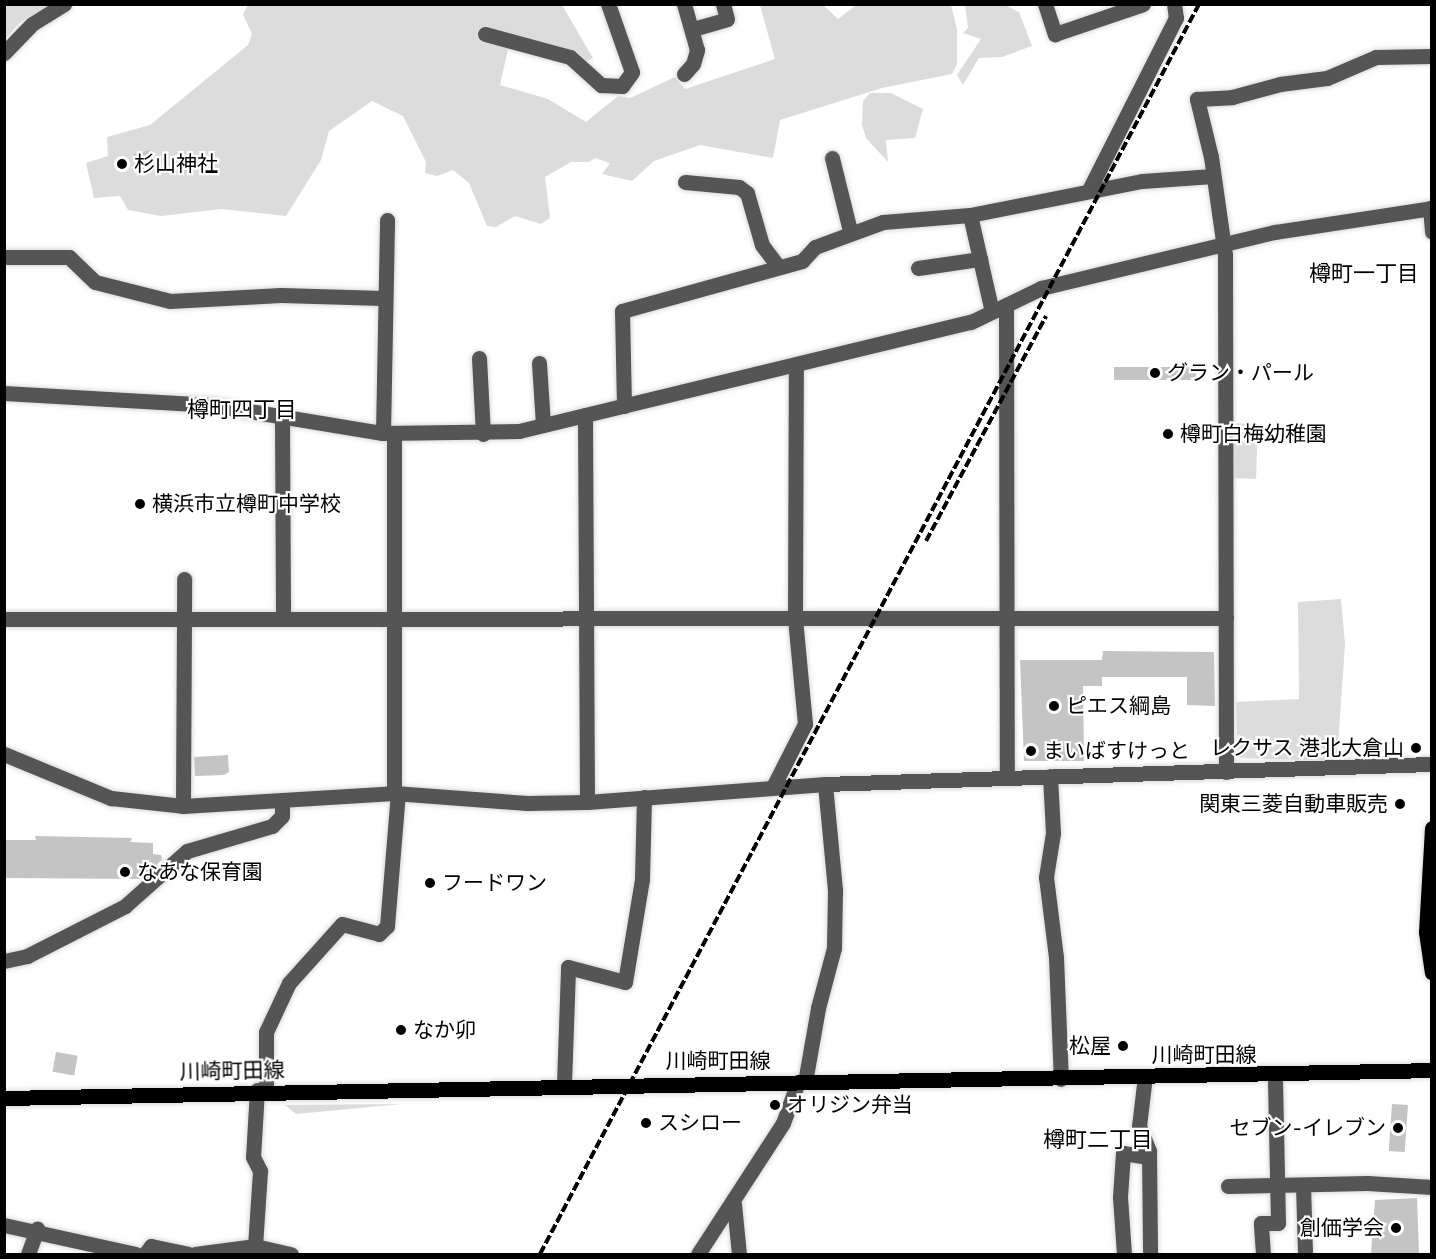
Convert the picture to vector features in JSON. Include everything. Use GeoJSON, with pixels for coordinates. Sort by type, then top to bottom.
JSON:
{"type":"FeatureCollection","features":[{"type":"Feature","properties":{"kind":"main road"},"geometry":{"type":"LineString","coordinates":[[1431,828],[1426,932],[1431,973]]}},
{"type":"Feature","properties":{"kind":"main road","name":"川崎町田線"},"geometry":{"type":"LineString","coordinates":[[4,1098],[564,1084],[1062,1079],[1145,1076],[1275,1077],[1431,1070]]}},
{"type":"Feature","properties":{"kind":"street"},"geometry":{"type":"LineString","coordinates":[[485,34],[570,57],[601,85],[622,86],[632,72],[608,4]]}},
{"type":"Feature","properties":{"kind":"street"},"geometry":{"type":"LineString","coordinates":[[684,4],[693,29],[697,50],[693,64],[684,74]]}},
{"type":"Feature","properties":{"kind":"street"},"geometry":{"type":"LineString","coordinates":[[693,29],[727,19],[723,4]]}},
{"type":"Feature","properties":{"kind":"street"},"geometry":{"type":"LineString","coordinates":[[1045,4],[1055,34],[1143,4]]}},
{"type":"Feature","properties":{"kind":"street"},"geometry":{"type":"LineString","coordinates":[[1089,190],[1176,18],[1174,4]]}},
{"type":"Feature","properties":{"kind":"street"},"geometry":{"type":"LineString","coordinates":[[4,53],[32,24],[62,5]]}},
{"type":"Feature","properties":{"kind":"street"},"geometry":{"type":"LineString","coordinates":[[1226,772],[1225,255],[1221,246],[1214,176],[1197,99],[1232,97],[1280,84],[1327,78],[1376,57],[1431,56]]}},
{"type":"Feature","properties":{"kind":"street"},"geometry":{"type":"LineString","coordinates":[[832,158],[850,231]]}},
{"type":"Feature","properties":{"kind":"street"},"geometry":{"type":"LineString","coordinates":[[624,406],[622,311],[777,265],[802,261],[815,246],[850,231],[899,219],[970,215],[1089,190],[1214,176]]}},
{"type":"Feature","properties":{"kind":"street"},"geometry":{"type":"LineString","coordinates":[[685,182],[739,187],[747,193],[762,245],[777,265]]}},
{"type":"Feature","properties":{"kind":"street"},"geometry":{"type":"LineString","coordinates":[[4,393],[213,405],[388,434],[483,434],[543,426],[971,322],[1041,288],[1275,232],[1431,208],[1431,232]]}},
{"type":"Feature","properties":{"kind":"street"},"geometry":{"type":"LineString","coordinates":[[970,215],[980,259],[999,308],[1007,617],[1006,778]]}},
{"type":"Feature","properties":{"kind":"street"},"geometry":{"type":"LineString","coordinates":[[255,1246],[260,1171],[253,1157],[262,1091],[266,1032],[289,983],[342,924],[379,934],[387,926],[396,793],[395,619],[383,298],[387,220]]}},
{"type":"Feature","properties":{"kind":"street"},"geometry":{"type":"LineString","coordinates":[[4,257],[69,257],[95,282],[170,301],[281,295],[383,298]]}},
{"type":"Feature","properties":{"kind":"street"},"geometry":{"type":"LineString","coordinates":[[918,268],[980,259]]}},
{"type":"Feature","properties":{"kind":"street"},"geometry":{"type":"LineString","coordinates":[[479,358],[483,434]]}},
{"type":"Feature","properties":{"kind":"street"},"geometry":{"type":"LineString","coordinates":[[539,363],[543,426]]}},
{"type":"Feature","properties":{"kind":"street"},"geometry":{"type":"LineString","coordinates":[[773,787],[805,724],[795,618],[796,366]]}},
{"type":"Feature","properties":{"kind":"street"},"geometry":{"type":"LineString","coordinates":[[585,415],[587,802]]}},
{"type":"Feature","properties":{"kind":"street"},"geometry":{"type":"LineString","coordinates":[[282,417],[283,619]]}},
{"type":"Feature","properties":{"kind":"street"},"geometry":{"type":"LineString","coordinates":[[183,806],[184,579]]}},
{"type":"Feature","properties":{"kind":"street"},"geometry":{"type":"LineString","coordinates":[[4,619],[1226,618]]}},
{"type":"Feature","properties":{"kind":"street"},"geometry":{"type":"LineString","coordinates":[[4,754],[111,798],[183,806],[396,793],[527,803],[587,802],[825,784],[1431,764]]}},
{"type":"Feature","properties":{"kind":"street"},"geometry":{"type":"LineString","coordinates":[[1050,776],[1053,833],[1046,877],[1056,957],[1062,1079]]}},
{"type":"Feature","properties":{"kind":"street"},"geometry":{"type":"LineString","coordinates":[[698,1254],[734,1204],[783,1123],[802,1082],[834,948],[835,890],[825,784]]}},
{"type":"Feature","properties":{"kind":"street"},"geometry":{"type":"LineString","coordinates":[[564,1084],[568,967],[625,982],[642,879],[644,797]]}},
{"type":"Feature","properties":{"kind":"street"},"geometry":{"type":"LineString","coordinates":[[4,961],[27,956],[125,906],[187,851],[272,826],[282,816],[282,800]]}},
{"type":"Feature","properties":{"kind":"street"},"geometry":{"type":"LineString","coordinates":[[1145,1076],[1139,1126],[1149,1156],[1150,1254]]}},
{"type":"Feature","properties":{"kind":"street"},"geometry":{"type":"LineString","coordinates":[[1263,1254],[1262,1223],[1278,1222],[1275,1077]]}},
{"type":"Feature","properties":{"kind":"street"},"geometry":{"type":"LineString","coordinates":[[1124,1254],[1120,1197],[1123,1153],[1149,1156]]}},
{"type":"Feature","properties":{"kind":"street"},"geometry":{"type":"LineString","coordinates":[[1228,1186],[1278,1187],[1366,1183],[1431,1187]]}},
{"type":"Feature","properties":{"kind":"street"},"geometry":{"type":"LineString","coordinates":[[1304,1185],[1305,1254]]}},
{"type":"Feature","properties":{"kind":"street"},"geometry":{"type":"LineString","coordinates":[[734,1204],[739,1254]]}},
{"type":"Feature","properties":{"kind":"street"},"geometry":{"type":"LineString","coordinates":[[4,1225],[37,1229],[136,1254]]}},
{"type":"Feature","properties":{"kind":"street"},"geometry":{"type":"LineString","coordinates":[[27,1254],[37,1229]]}},
{"type":"Feature","properties":{"kind":"street"},"geometry":{"type":"LineString","coordinates":[[145,1254],[151,1246],[188,1254]]}},
{"type":"Feature","properties":{"kind":"street"},"geometry":{"type":"LineString","coordinates":[[195,1254],[255,1246],[291,1254]]}},
{"type":"Feature","properties":{"kind":"shaded area"},"geometry":{"type":"Polygon","coordinates":[[[5,5],[50,5],[20,22],[5,39],[5,5]]]}},
{"type":"Feature","properties":{"kind":"shaded area"},"geometry":{"type":"Polygon","coordinates":[[[248,5],[562,5],[593,58],[587,62],[572,52],[511,36],[500,85],[548,99],[586,122],[618,96],[630,98],[675,77],[685,89],[775,59],[760,5],[823,5],[838,19],[856,5],[951,5],[957,29],[957,64],[952,74],[882,88],[780,120],[773,158],[700,145],[654,161],[632,181],[602,174],[610,163],[595,158],[589,162],[571,162],[545,177],[550,218],[541,224],[515,216],[496,227],[487,226],[469,183],[453,170],[437,176],[425,173],[426,162],[403,116],[372,101],[329,131],[321,160],[286,216],[221,209],[161,216],[128,210],[120,196],[94,198],[86,163],[108,156],[107,137],[150,125],[248,45],[252,34],[243,14],[248,5]]]}},
{"type":"Feature","properties":{"kind":"shaded area"},"geometry":{"type":"Polygon","coordinates":[[[965,5],[1005,5],[1019,12],[1032,46],[1002,57],[979,58],[963,85],[957,75],[981,39],[963,33],[968,28],[965,5]]]}},
{"type":"Feature","properties":{"kind":"shaded area"},"geometry":{"type":"Polygon","coordinates":[[[870,93],[891,93],[923,109],[915,138],[886,140],[888,162],[866,138],[862,125],[863,101],[870,93]]]}},
{"type":"Feature","properties":{"kind":"shaded area"},"geometry":{"type":"Polygon","coordinates":[[[1231,423],[1258,424],[1256,479],[1229,478],[1231,423]]]}},
{"type":"Feature","properties":{"kind":"shaded area"},"geometry":{"type":"Polygon","coordinates":[[[1341,599],[1345,644],[1337,761],[1238,758],[1236,702],[1299,699],[1298,602],[1341,599]]]}},
{"type":"Feature","properties":{"kind":"shaded area"},"geometry":{"type":"Polygon","coordinates":[[[402,1104],[296,1114],[285,1105],[402,1104]]]}},
{"type":"Feature","properties":{"kind":"building"},"geometry":{"type":"Polygon","coordinates":[[[151,150],[155,167],[137,171],[133,154],[151,150]]]}},
{"type":"Feature","properties":{"kind":"building","name":"グラン・パール"},"geometry":{"type":"Polygon","coordinates":[[[1114,367],[1196,367],[1196,380],[1114,380],[1114,367]]]}},
{"type":"Feature","properties":{"kind":"building","name":"ピエス綱島"},"geometry":{"type":"Polygon","coordinates":[[[1103,651],[1214,652],[1215,706],[1187,705],[1187,677],[1102,677],[1102,686],[1083,686],[1084,761],[1024,761],[1020,660],[1102,660],[1103,651]]]}},
{"type":"Feature","properties":{"kind":"building"},"geometry":{"type":"Polygon","coordinates":[[[228,755],[229,772],[224,775],[195,776],[194,757],[228,755]]]}},
{"type":"Feature","properties":{"kind":"building"},"geometry":{"type":"Polygon","coordinates":[[[35,836],[132,838],[130,842],[153,843],[153,854],[161,855],[162,860],[141,879],[4,878],[4,840],[36,840],[35,836]]]}},
{"type":"Feature","properties":{"kind":"building"},"geometry":{"type":"Polygon","coordinates":[[[56,1052],[78,1056],[74,1076],[53,1072],[56,1052]]]}},
{"type":"Feature","properties":{"kind":"building","name":"セブン-イレブン"},"geometry":{"type":"Polygon","coordinates":[[[1392,1104],[1408,1105],[1405,1152],[1389,1151],[1392,1104]]]}},
{"type":"Feature","properties":{"kind":"building","name":"創価学会"},"geometry":{"type":"Polygon","coordinates":[[[1417,1198],[1419,1254],[1371,1253],[1375,1200],[1417,1198]]]}},
{"type":"Feature","properties":{"kind":"railway"},"geometry":{"type":"LineString","coordinates":[[540,1254],[1199,4]]}},
{"type":"Feature","properties":{"kind":"railway"},"geometry":{"type":"LineString","coordinates":[[926,541],[1046,316]]}},
{"type":"Feature","properties":{"kind":"place","name":"杉山神社"},"geometry":{"type":"Point","coordinates":[122,164]}},
{"type":"Feature","properties":{"kind":"place","name":"グラン・パール"},"geometry":{"type":"Point","coordinates":[1155,373]}},
{"type":"Feature","properties":{"kind":"place","name":"樽町白梅幼稚園"},"geometry":{"type":"Point","coordinates":[1168,434]}},
{"type":"Feature","properties":{"kind":"place","name":"横浜市立樽町中学校"},"geometry":{"type":"Point","coordinates":[140,504]}},
{"type":"Feature","properties":{"kind":"place","name":"ピエス綱島"},"geometry":{"type":"Point","coordinates":[1054,706]}},
{"type":"Feature","properties":{"kind":"place","name":"レクサス 港北大倉山"},"geometry":{"type":"Point","coordinates":[1416,748]}},
{"type":"Feature","properties":{"kind":"place","name":"まいばすけっと"},"geometry":{"type":"Point","coordinates":[1031,751]}},
{"type":"Feature","properties":{"kind":"place","name":"関東三菱自動車販売"},"geometry":{"type":"Point","coordinates":[1400,804]}},
{"type":"Feature","properties":{"kind":"place","name":"なあな保育園"},"geometry":{"type":"Point","coordinates":[125,872]}},
{"type":"Feature","properties":{"kind":"place","name":"フードワン"},"geometry":{"type":"Point","coordinates":[430,883]}},
{"type":"Feature","properties":{"kind":"place","name":"なか卯"},"geometry":{"type":"Point","coordinates":[401,1030]}},
{"type":"Feature","properties":{"kind":"place","name":"松屋"},"geometry":{"type":"Point","coordinates":[1123,1046]}},
{"type":"Feature","properties":{"kind":"place","name":"オリジン弁当"},"geometry":{"type":"Point","coordinates":[775,1105]}},
{"type":"Feature","properties":{"kind":"place","name":"スシロー"},"geometry":{"type":"Point","coordinates":[646,1123]}},
{"type":"Feature","properties":{"kind":"place","name":"セブン-イレブン"},"geometry":{"type":"Point","coordinates":[1398,1128]}},
{"type":"Feature","properties":{"kind":"place","name":"創価学会"},"geometry":{"type":"Point","coordinates":[1396,1228]}},
{"type":"Feature","properties":{"kind":"district","name":"樽町一丁目"},"geometry":{"type":"Point","coordinates":[1364,274]}},
{"type":"Feature","properties":{"kind":"district","name":"樽町四丁目"},"geometry":{"type":"Point","coordinates":[242,410]}},
{"type":"Feature","properties":{"kind":"district","name":"樽町二丁目"},"geometry":{"type":"Point","coordinates":[1098,1140]}}]}
